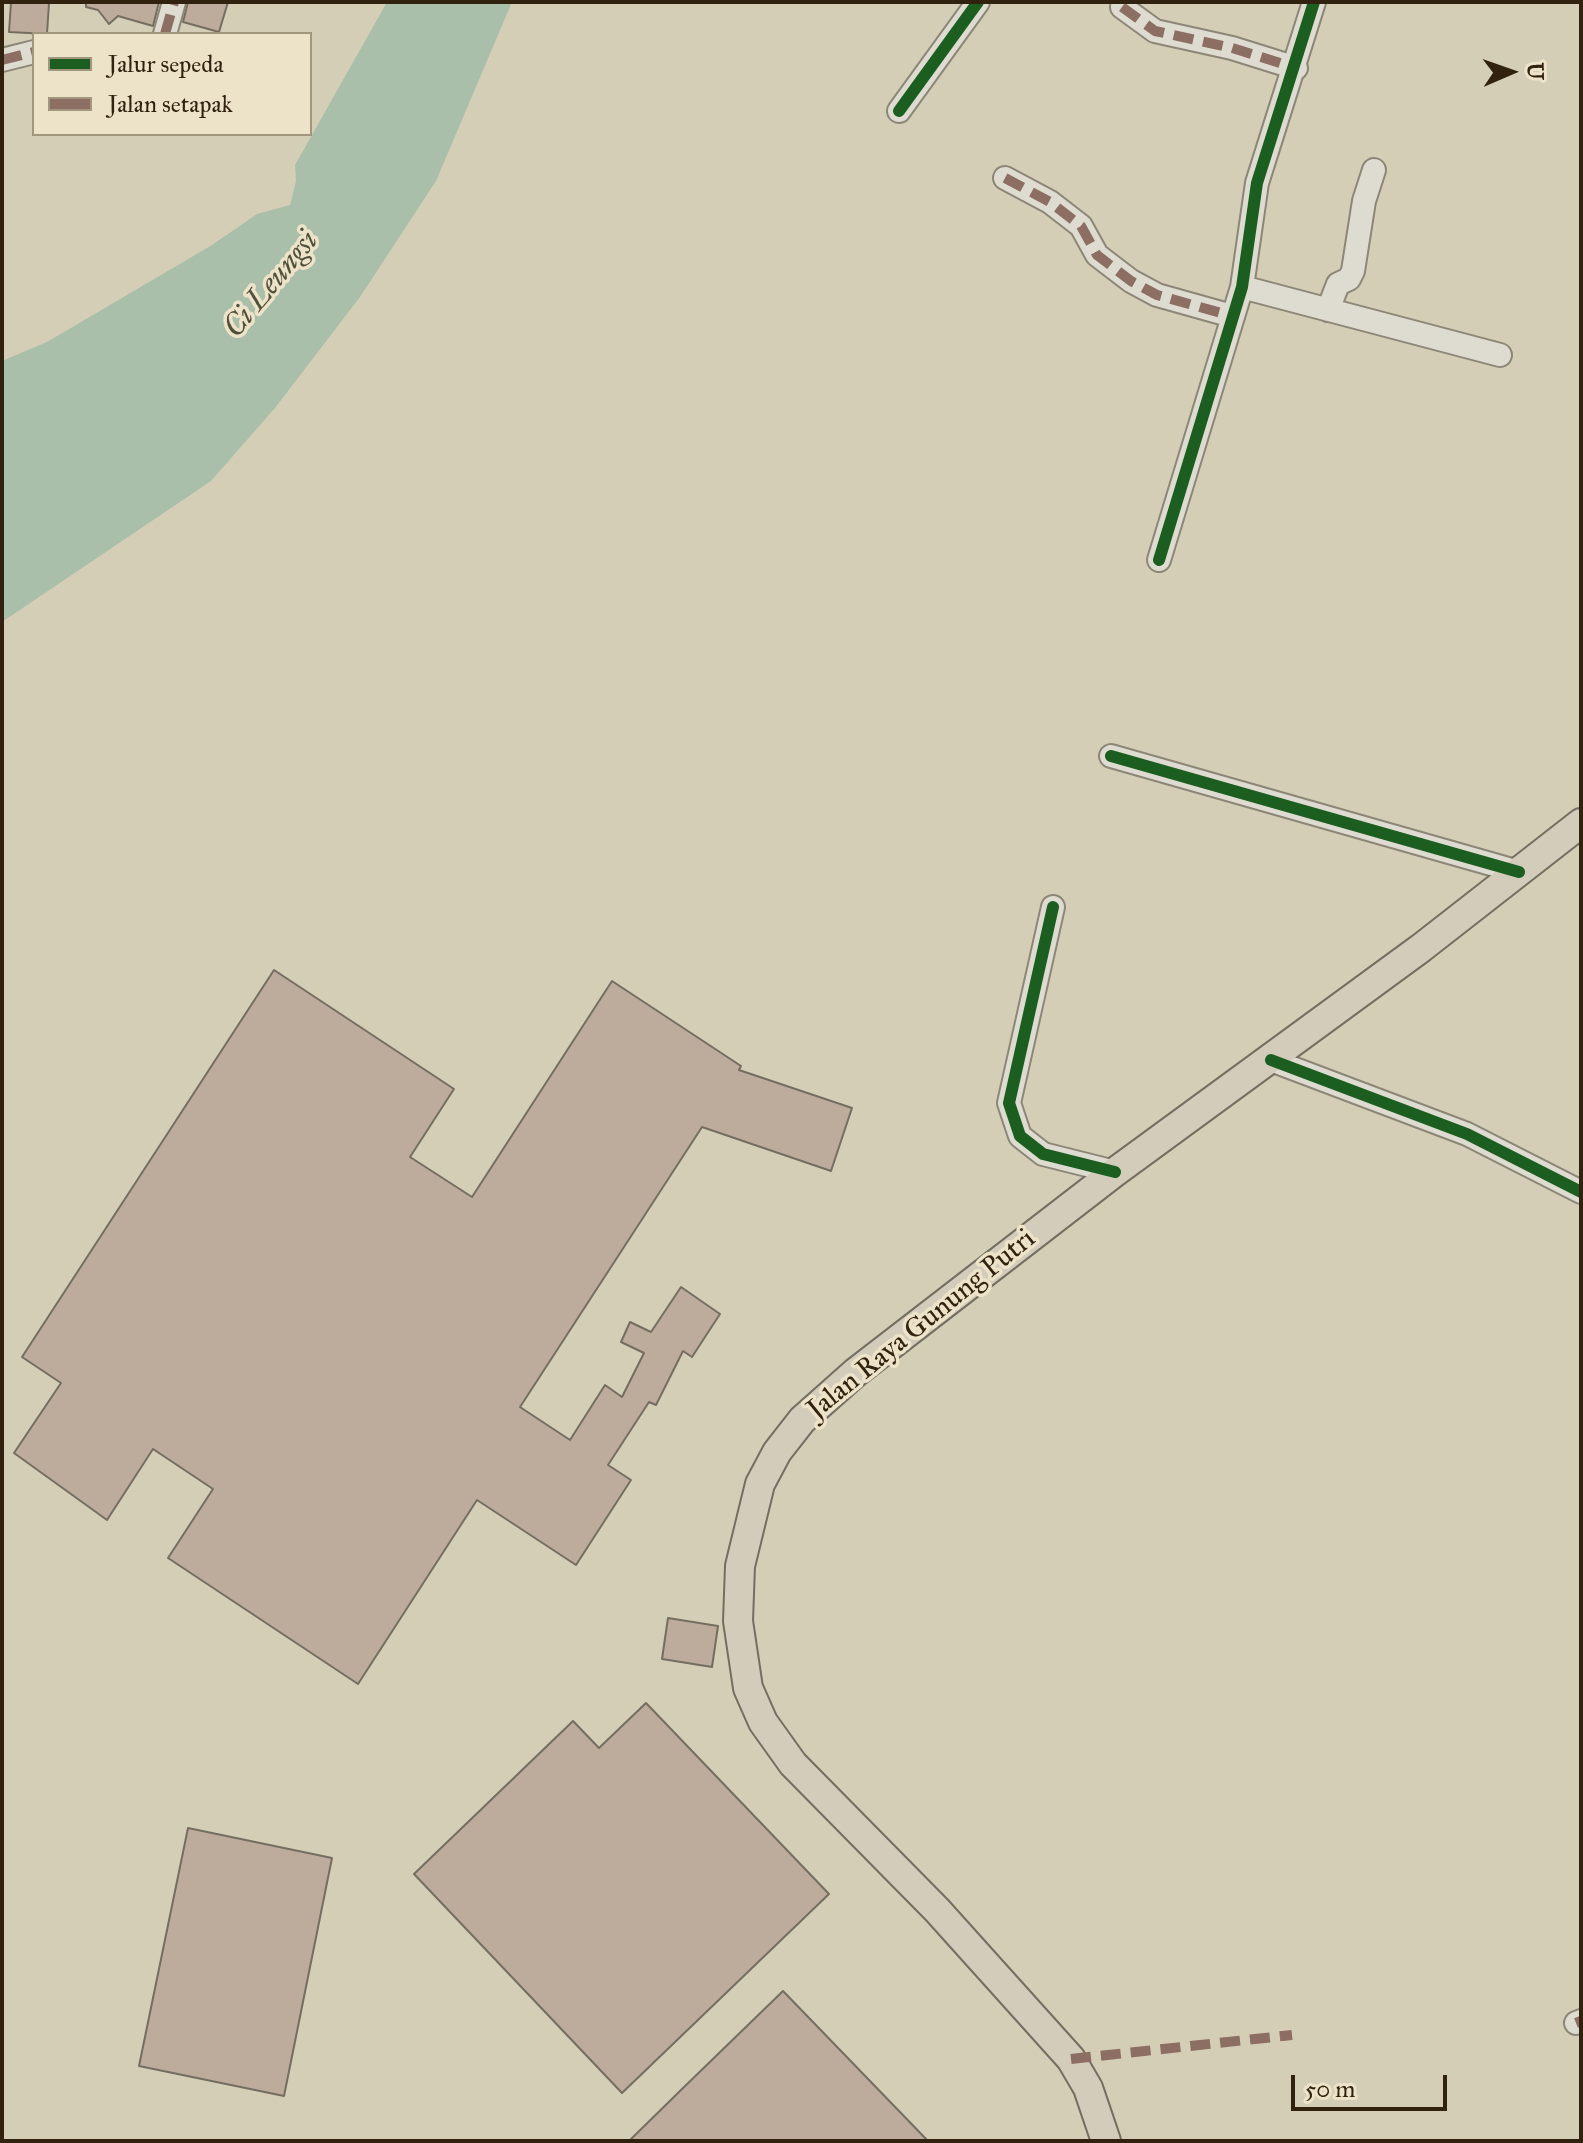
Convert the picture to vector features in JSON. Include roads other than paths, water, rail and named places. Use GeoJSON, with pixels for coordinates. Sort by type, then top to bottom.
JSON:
{"type":"FeatureCollection","features":[{"type":"Feature","properties":{"kind":"main road","name":"Jalan Raya Gunung Putri"},"geometry":{"type":"LineString","coordinates":[[1106,2141],[1088,2088],[1071,2059],[937,1910],[785,1754],[763,1722],[748,1688],[738,1621],[740,1566],[760,1484],[777,1452],[802,1420],[856,1372],[1115,1172],[1271,1060],[1581,823]]}},
{"type":"Feature","properties":{"kind":"street"},"geometry":{"type":"LineString","coordinates":[[166,32],[174,2]]}},
{"type":"Feature","properties":{"kind":"street"},"geometry":{"type":"LineString","coordinates":[[899,111],[978,2]]}},
{"type":"Feature","properties":{"kind":"street"},"geometry":{"type":"LineString","coordinates":[[1159,560],[1242,287],[1257,183],[1296,68],[1302,34],[1314,2]]}},
{"type":"Feature","properties":{"kind":"street"},"geometry":{"type":"LineString","coordinates":[[1122,7],[1155,31],[1232,48],[1296,68]]}},
{"type":"Feature","properties":{"kind":"street"},"geometry":{"type":"LineString","coordinates":[[2,60],[32,52]]}},
{"type":"Feature","properties":{"kind":"street"},"geometry":{"type":"LineString","coordinates":[[1328,310],[1338,284],[1349,279],[1353,271],[1364,201],[1374,170]]}},
{"type":"Feature","properties":{"kind":"street"},"geometry":{"type":"LineString","coordinates":[[1005,178],[1050,202],[1081,226],[1097,255],[1131,281],[1157,295],[1232,316]]}},
{"type":"Feature","properties":{"kind":"street"},"geometry":{"type":"LineString","coordinates":[[1242,287],[1500,355]]}},
{"type":"Feature","properties":{"kind":"street"},"geometry":{"type":"LineString","coordinates":[[1111,756],[1519,872]]}},
{"type":"Feature","properties":{"kind":"street"},"geometry":{"type":"LineString","coordinates":[[1053,907],[1009,1103],[1020,1136],[1043,1154],[1115,1172]]}},
{"type":"Feature","properties":{"kind":"street"},"geometry":{"type":"LineString","coordinates":[[1271,1060],[1467,1134],[1581,1192]]}},
{"type":"Feature","properties":{"kind":"water","name":"Ci Leungsi"},"geometry":{"type":"Polygon","coordinates":[[[387,2],[512,2],[436,181],[360,297],[275,408],[211,481],[2,622],[2,361],[47,342],[212,245],[257,214],[290,205],[296,181],[295,165],[387,2]]]}}]}
